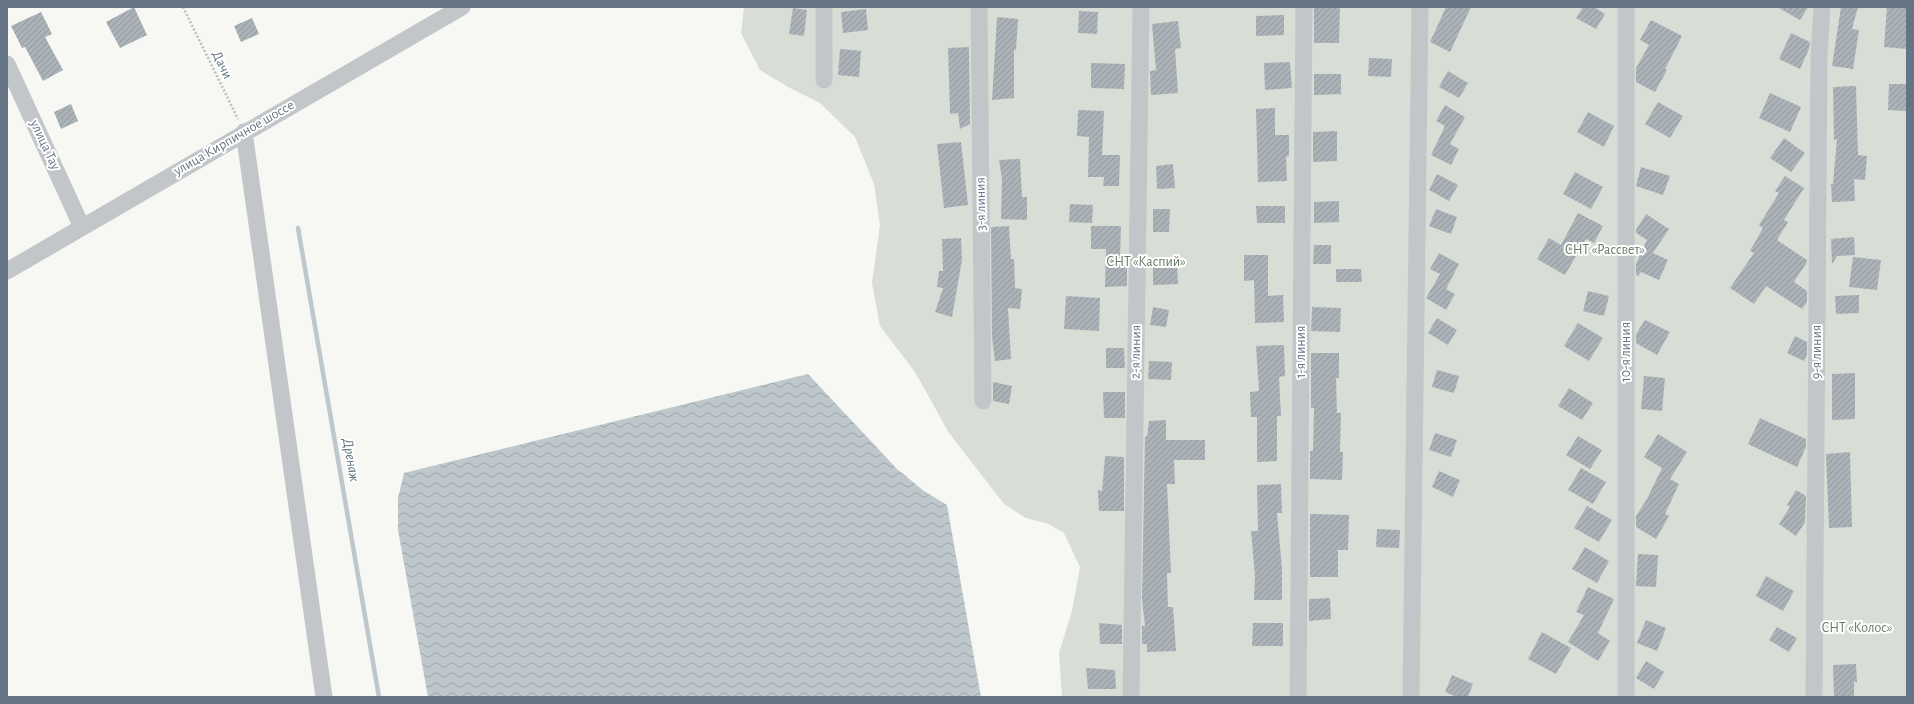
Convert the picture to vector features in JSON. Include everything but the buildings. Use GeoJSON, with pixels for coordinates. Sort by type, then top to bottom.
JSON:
{"type":"FeatureCollection","features":[{"type":"Feature","properties":{"kind":"street","name":"улица Кирпичное шоссе"},"geometry":{"type":"LineString","coordinates":[[7,271],[244,132],[462,7]]}},
{"type":"Feature","properties":{"kind":"street"},"geometry":{"type":"LineString","coordinates":[[824,7],[824,80]]}},
{"type":"Feature","properties":{"kind":"street","name":"3-я линия"},"geometry":{"type":"LineString","coordinates":[[979,7],[983,401]]}},
{"type":"Feature","properties":{"kind":"street","name":"2-я линия"},"geometry":{"type":"LineString","coordinates":[[1131,697],[1141,7]]}},
{"type":"Feature","properties":{"kind":"street","name":"1-я линия"},"geometry":{"type":"LineString","coordinates":[[1298,697],[1304,7]]}},
{"type":"Feature","properties":{"kind":"street"},"geometry":{"type":"LineString","coordinates":[[1411,697],[1420,7]]}},
{"type":"Feature","properties":{"kind":"street","name":"10-я линия"},"geometry":{"type":"LineString","coordinates":[[1626,7],[1626,697]]}},
{"type":"Feature","properties":{"kind":"street","name":"9-я линия"},"geometry":{"type":"LineString","coordinates":[[1814,697],[1819,79],[1822,7]]}},
{"type":"Feature","properties":{"kind":"street","name":"улица Тау"},"geometry":{"type":"LineString","coordinates":[[7,64],[82,227]]}},
{"type":"Feature","properties":{"kind":"street"},"geometry":{"type":"LineString","coordinates":[[244,132],[324,697]]}},
{"type":"Feature","properties":{"kind":"path","name":"Дачи"},"geometry":{"type":"LineString","coordinates":[[183,7],[244,132]]}},
{"type":"Feature","properties":{"kind":"green space"},"geometry":{"type":"Polygon","coordinates":[[[744,7],[1907,7],[1907,697],[1062,697],[1059,653],[1072,611],[1080,567],[1064,533],[1049,524],[1026,518],[1004,504],[949,433],[915,372],[880,326],[872,283],[880,225],[874,184],[855,137],[820,103],[788,87],[760,70],[741,33],[744,7]]]}},
{"type":"Feature","properties":{"kind":"water"},"geometry":{"type":"Polygon","coordinates":[[[808,374],[897,469],[924,491],[947,505],[981,697],[428,697],[398,530],[398,498],[404,473],[808,374]]]}},
{"type":"Feature","properties":{"kind":"waterway","name":"Дренаж"},"geometry":{"type":"LineString","coordinates":[[298,228],[379,697]]}},
{"type":"Feature","properties":{"kind":"park label","name":"СНТ «Рассвет»"},"geometry":{"type":"Point","coordinates":[1605,250]}},
{"type":"Feature","properties":{"kind":"park label","name":"СНТ «Каспий»"},"geometry":{"type":"Point","coordinates":[1146,262]}},
{"type":"Feature","properties":{"kind":"park label","name":"СНТ «Колос»"},"geometry":{"type":"Point","coordinates":[1857,628]}}]}
